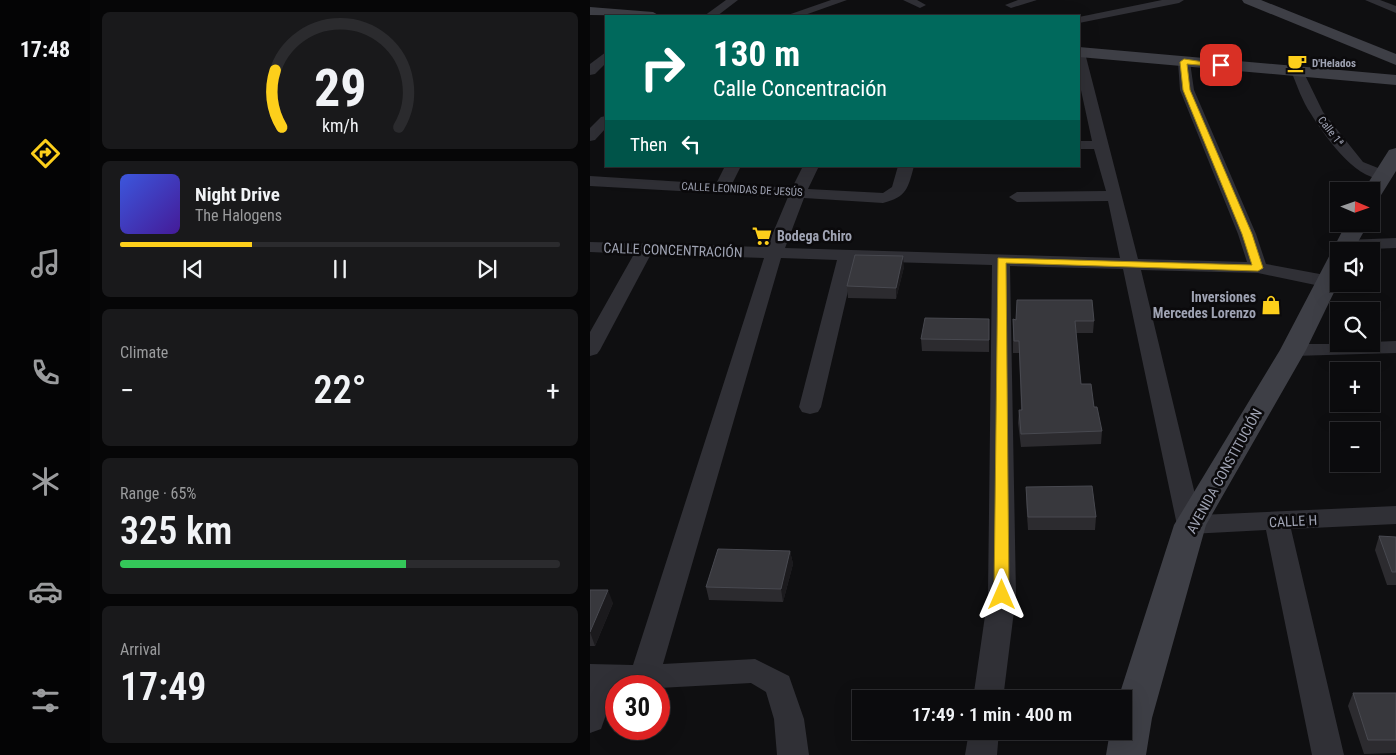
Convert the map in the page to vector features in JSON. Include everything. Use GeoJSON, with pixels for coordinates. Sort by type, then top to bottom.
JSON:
{"type":"FeatureCollection","features":[{"type":"Feature","properties":{"kind":"street"},"geometry":{"type":"LineString","coordinates":[[711,15],[733,0]]}},
{"type":"Feature","properties":{"kind":"street"},"geometry":{"type":"LineString","coordinates":[[794,15],[842,0]]}},
{"type":"Feature","properties":{"kind":"street"},"geometry":{"type":"LineString","coordinates":[[908,0],[920,5]]}},
{"type":"Feature","properties":{"kind":"street"},"geometry":{"type":"LineString","coordinates":[[1006,15],[1010,2],[1032,0]]}},
{"type":"Feature","properties":{"kind":"street"},"geometry":{"type":"LineString","coordinates":[[1080,20],[1180,0]]}},
{"type":"Feature","properties":{"kind":"street"},"geometry":{"type":"LineString","coordinates":[[1249,0],[1396,60]]}},
{"type":"Feature","properties":{"kind":"street"},"geometry":{"type":"LineString","coordinates":[[1370,0],[1396,10]]}},
{"type":"Feature","properties":{"kind":"street"},"geometry":{"type":"LineString","coordinates":[[592,13],[632,15]]}},
{"type":"Feature","properties":{"kind":"street"},"geometry":{"type":"LineString","coordinates":[[1080,53],[1396,80]]}},
{"type":"Feature","properties":{"kind":"street"},"geometry":{"type":"LineString","coordinates":[[590,70],[605,57]]}},
{"type":"Feature","properties":{"kind":"street"},"geometry":{"type":"LineString","coordinates":[[1080,57],[1100,144],[1115,196],[1128,264],[1190,525]]}},
{"type":"Feature","properties":{"kind":"street"},"geometry":{"type":"LineString","coordinates":[[1184,62],[1187,90],[1247,234],[1258,268]]}},
{"type":"Feature","properties":{"kind":"street","name":"Calle 1ª"},"geometry":{"type":"LineString","coordinates":[[1297,71],[1317,113],[1358,165],[1391,163]]}},
{"type":"Feature","properties":{"kind":"street"},"geometry":{"type":"LineString","coordinates":[[590,137],[605,121]]}},
{"type":"Feature","properties":{"kind":"street"},"geometry":{"type":"LineString","coordinates":[[1080,145],[1100,144]]}},
{"type":"Feature","properties":{"kind":"street"},"geometry":{"type":"LineString","coordinates":[[1379,182],[1391,163]]}},
{"type":"Feature","properties":{"kind":"street"},"geometry":{"type":"LineString","coordinates":[[631,183],[644,167]]}},
{"type":"Feature","properties":{"kind":"street"},"geometry":{"type":"LineString","coordinates":[[722,188],[732,167]]}},
{"type":"Feature","properties":{"kind":"street"},"geometry":{"type":"LineString","coordinates":[[645,675],[774,253],[798,192],[810,167]]}},
{"type":"Feature","properties":{"kind":"street","name":"CALLE LEONIDAS DE JESÚS"},"geometry":{"type":"LineString","coordinates":[[590,181],[883,198],[894,196],[899,191],[906,167]]}},
{"type":"Feature","properties":{"kind":"street"},"geometry":{"type":"LineString","coordinates":[[1017,197],[1115,196]]}},
{"type":"Feature","properties":{"kind":"street","name":"CALLE CONCENTRACIÓN"},"geometry":{"type":"LineString","coordinates":[[1380,247],[1396,243]]}},
{"type":"Feature","properties":{"kind":"street","name":"CALLE CONCENTRACIÓN"},"geometry":{"type":"LineString","coordinates":[[590,248],[1258,268],[1330,260]]}},
{"type":"Feature","properties":{"kind":"street"},"geometry":{"type":"LineString","coordinates":[[590,350],[645,249]]}},
{"type":"Feature","properties":{"kind":"street"},"geometry":{"type":"LineString","coordinates":[[810,407],[847,255]]}},
{"type":"Feature","properties":{"kind":"street"},"geometry":{"type":"LineString","coordinates":[[989,690],[1002,595],[1001,260]]}},
{"type":"Feature","properties":{"kind":"street","name":"AVENIDA CONSTITUCIÓN"},"geometry":{"type":"LineString","coordinates":[[1126,755],[1132,718],[1190,525],[1293,350],[1330,275]]}},
{"type":"Feature","properties":{"kind":"street"},"geometry":{"type":"LineString","coordinates":[[1293,350],[1396,347]]}},
{"type":"Feature","properties":{"kind":"street","name":"CALLE H"},"geometry":{"type":"LineString","coordinates":[[1190,525],[1396,515]]}},
{"type":"Feature","properties":{"kind":"street"},"geometry":{"type":"LineString","coordinates":[[1277,522],[1328,755]]}},
{"type":"Feature","properties":{"kind":"street"},"geometry":{"type":"LineString","coordinates":[[670,676],[755,671],[779,685],[789,719],[793,755]]}},
{"type":"Feature","properties":{"kind":"street"},"geometry":{"type":"LineString","coordinates":[[590,720],[598,676]]}},
{"type":"Feature","properties":{"kind":"street"},"geometry":{"type":"LineString","coordinates":[[980,755],[982,740]]}},
{"type":"Feature","properties":{"kind":"building"},"geometry":{"type":"Polygon","coordinates":[[[855,255],[903,256],[896,288],[847,286],[855,255]]]}},
{"type":"Feature","properties":{"kind":"building"},"geometry":{"type":"Polygon","coordinates":[[[1017,300],[1092,300],[1094,321],[1075,321],[1081,384],[1091,384],[1094,407],[1097,407],[1102,431],[1021,434],[1019,410],[1022,410],[1019,341],[1014,341],[1013,319],[1016,320],[1017,300]]]}},
{"type":"Feature","properties":{"kind":"building"},"geometry":{"type":"Polygon","coordinates":[[[925,318],[989,319],[989,340],[921,339],[925,318]]]}},
{"type":"Feature","properties":{"kind":"building"},"geometry":{"type":"Polygon","coordinates":[[[1092,486],[1096,517],[1028,517],[1026,487],[1092,486]]]}},
{"type":"Feature","properties":{"kind":"building"},"geometry":{"type":"Polygon","coordinates":[[[1379,536],[1396,537],[1396,572],[1392,572],[1379,536]]]}},
{"type":"Feature","properties":{"kind":"building"},"geometry":{"type":"Polygon","coordinates":[[[718,549],[790,551],[781,589],[706,587],[718,549]]]}},
{"type":"Feature","properties":{"kind":"building"},"geometry":{"type":"Polygon","coordinates":[[[590,590],[608,590],[590,632],[590,590]]]}},
{"type":"Feature","properties":{"kind":"building"},"geometry":{"type":"Polygon","coordinates":[[[1353,693],[1396,693],[1396,740],[1368,740],[1353,693]]]}},
{"type":"Feature","properties":{"kind":"place","name":"D'Helados"},"geometry":{"type":"Point","coordinates":[1297,63]}},
{"type":"Feature","properties":{"kind":"place","name":"Bodega Chiro"},"geometry":{"type":"Point","coordinates":[762,236]}},
{"type":"Feature","properties":{"kind":"place","name":"Inversiones Mercedes Lorenzo"},"geometry":{"type":"Point","coordinates":[1271,305]}},
{"type":"Feature","properties":{"kind":"route"},"geometry":{"type":"LineString","coordinates":[[1002,595],[1001,260],[1258,268],[1247,234],[1187,90],[1184,62],[1221,65]]}}]}
